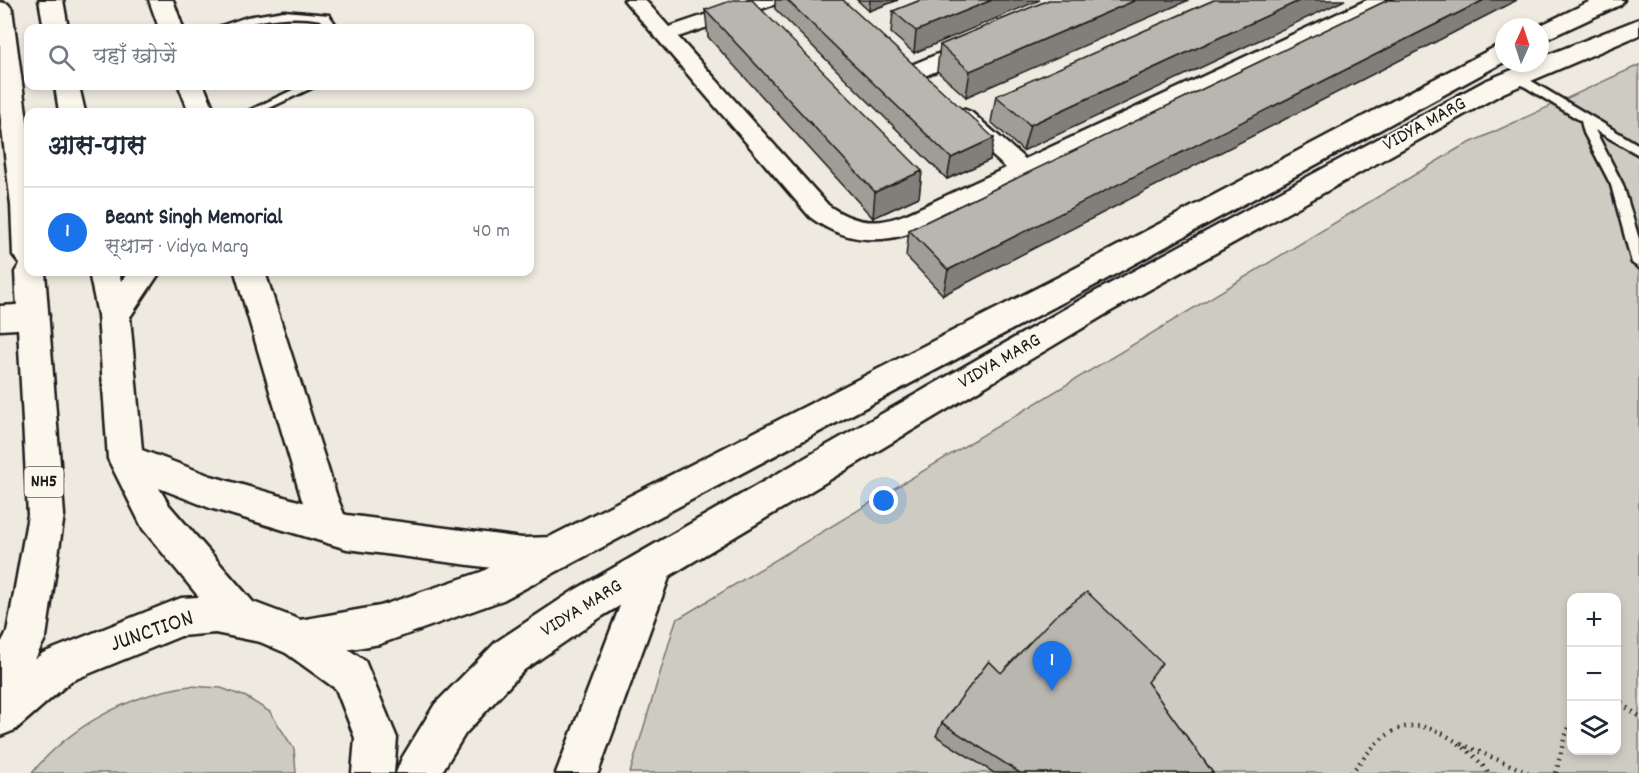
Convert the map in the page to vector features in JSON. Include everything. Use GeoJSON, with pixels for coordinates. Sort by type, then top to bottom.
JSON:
{"type":"FeatureCollection","features":[{"type":"Feature","properties":{"kind":"main road"},"geometry":{"type":"LineString","coordinates":[[51,0],[55,24]]}},
{"type":"Feature","properties":{"kind":"main road"},"geometry":{"type":"LineString","coordinates":[[161,0],[170,24]]}},
{"type":"Feature","properties":{"kind":"main road"},"geometry":{"type":"LineString","coordinates":[[1549,31],[1612,0]]}},
{"type":"Feature","properties":{"kind":"main road"},"geometry":{"type":"LineString","coordinates":[[0,9],[24,197]]}},
{"type":"Feature","properties":{"kind":"main road","name":"VIDYA MARG"},"geometry":{"type":"LineString","coordinates":[[1549,54],[1639,27]]}},
{"type":"Feature","properties":{"kind":"main road","name":"VIDYA MARG"},"geometry":{"type":"LineString","coordinates":[[300,639],[380,625],[490,587],[1058,291],[1497,72]]}},
{"type":"Feature","properties":{"kind":"main road","name":"VIDYA MARG"},"geometry":{"type":"LineString","coordinates":[[417,773],[450,719],[510,656],[587,604],[1100,303],[1494,87],[1506,72]]}},
{"type":"Feature","properties":{"kind":"main road"},"geometry":{"type":"LineString","coordinates":[[68,90],[71,108]]}},
{"type":"Feature","properties":{"kind":"main road"},"geometry":{"type":"LineString","coordinates":[[194,90],[200,108]]}},
{"type":"Feature","properties":{"kind":"main road","name":"NH5"},"geometry":{"type":"LineString","coordinates":[[0,684],[26,637],[46,515],[16,317],[29,276]]}},
{"type":"Feature","properties":{"kind":"main road"},"geometry":{"type":"LineString","coordinates":[[105,276],[114,315],[125,459],[156,517],[242,619]]}},
{"type":"Feature","properties":{"kind":"main road"},"geometry":{"type":"LineString","coordinates":[[114,315],[142,276]]}},
{"type":"Feature","properties":{"kind":"main road"},"geometry":{"type":"LineString","coordinates":[[251,276],[315,486],[331,527]]}},
{"type":"Feature","properties":{"kind":"main road"},"geometry":{"type":"LineString","coordinates":[[125,459],[210,492],[347,532],[522,555],[555,554]]}},
{"type":"Feature","properties":{"kind":"main road"},"geometry":{"type":"LineString","coordinates":[[577,773],[655,564]]}},
{"type":"Feature","properties":{"kind":"main road","name":"JUNCTION"},"geometry":{"type":"LineString","coordinates":[[0,715],[57,667],[181,617],[215,614],[261,623],[300,639],[351,675],[376,738],[373,773]]}},
{"type":"Feature","properties":{"kind":"street"},"geometry":{"type":"LineString","coordinates":[[634,0],[819,211],[843,227],[871,232],[902,227],[1383,0]]}},
{"type":"Feature","properties":{"kind":"street"},"geometry":{"type":"LineString","coordinates":[[665,35],[769,0]]}},
{"type":"Feature","properties":{"kind":"street"},"geometry":{"type":"LineString","coordinates":[[912,73],[987,41]]}},
{"type":"Feature","properties":{"kind":"street"},"geometry":{"type":"LineString","coordinates":[[896,57],[930,88]]}},
{"type":"Feature","properties":{"kind":"street"},"geometry":{"type":"LineString","coordinates":[[947,103],[1023,170]]}},
{"type":"Feature","properties":{"kind":"lane"},"geometry":{"type":"LineString","coordinates":[[237,24],[284,13],[303,13],[326,17],[330,24]]}},
{"type":"Feature","properties":{"kind":"lane"},"geometry":{"type":"LineString","coordinates":[[1521,72],[1587,119],[1639,151]]}},
{"type":"Feature","properties":{"kind":"lane"},"geometry":{"type":"LineString","coordinates":[[261,108],[301,90]]}},
{"type":"Feature","properties":{"kind":"lane"},"geometry":{"type":"LineString","coordinates":[[1587,119],[1590,133],[1617,185],[1639,263]]}},
{"type":"Feature","properties":{"kind":"path"},"geometry":{"type":"LineString","coordinates":[[1618,701],[1639,716]]}},
{"type":"Feature","properties":{"kind":"path"},"geometry":{"type":"LineString","coordinates":[[1351,773],[1366,755],[1401,727],[1414,726],[1433,730],[1529,773]]}},
{"type":"Feature","properties":{"kind":"path"},"geometry":{"type":"LineString","coordinates":[[1557,773],[1567,732]]}},
{"type":"Feature","properties":{"kind":"path"},"geometry":{"type":"LineString","coordinates":[[1455,741],[1489,773]]}},
{"type":"Feature","properties":{"kind":"shaded area"},"geometry":{"type":"Polygon","coordinates":[[[1639,65],[1639,773],[630,773],[676,620],[1459,148],[1639,65]]]}},
{"type":"Feature","properties":{"kind":"shaded area"},"geometry":{"type":"Polygon","coordinates":[[[190,686],[221,688],[246,697],[270,712],[294,749],[296,773],[32,773],[64,741],[103,715],[145,696],[190,686]]]}},
{"type":"Feature","properties":{"kind":"building"},"geometry":{"type":"Polygon","coordinates":[[[733,0],[752,0],[922,171],[875,192],[705,10],[733,0]]]}},
{"type":"Feature","properties":{"kind":"building"},"geometry":{"type":"Polygon","coordinates":[[[787,0],[843,0],[994,138],[951,158],[787,0]]]}},
{"type":"Feature","properties":{"kind":"building"},"geometry":{"type":"Polygon","coordinates":[[[921,0],[992,0],[916,31],[893,11],[921,0]]]}},
{"type":"Feature","properties":{"kind":"building"},"geometry":{"type":"Polygon","coordinates":[[[1049,0],[1136,0],[970,71],[940,45],[1049,0]]]}},
{"type":"Feature","properties":{"kind":"building"},"geometry":{"type":"Polygon","coordinates":[[[1214,0],[1301,0],[1030,125],[996,96],[1214,0]]]}},
{"type":"Feature","properties":{"kind":"building"},"geometry":{"type":"Polygon","coordinates":[[[1388,0],[1484,0],[948,270],[909,230],[1388,0]]]}},
{"type":"Feature","properties":{"kind":"building"},"geometry":{"type":"Polygon","coordinates":[[[1087,592],[1162,663],[1147,682],[1213,773],[1020,773],[942,723],[989,661],[1001,673],[1054,617],[1087,592]]]}},
{"type":"Feature","properties":{"kind":"place","name":"Beant Singh Memorial"},"geometry":{"type":"Point","coordinates":[1052,691]}}]}
